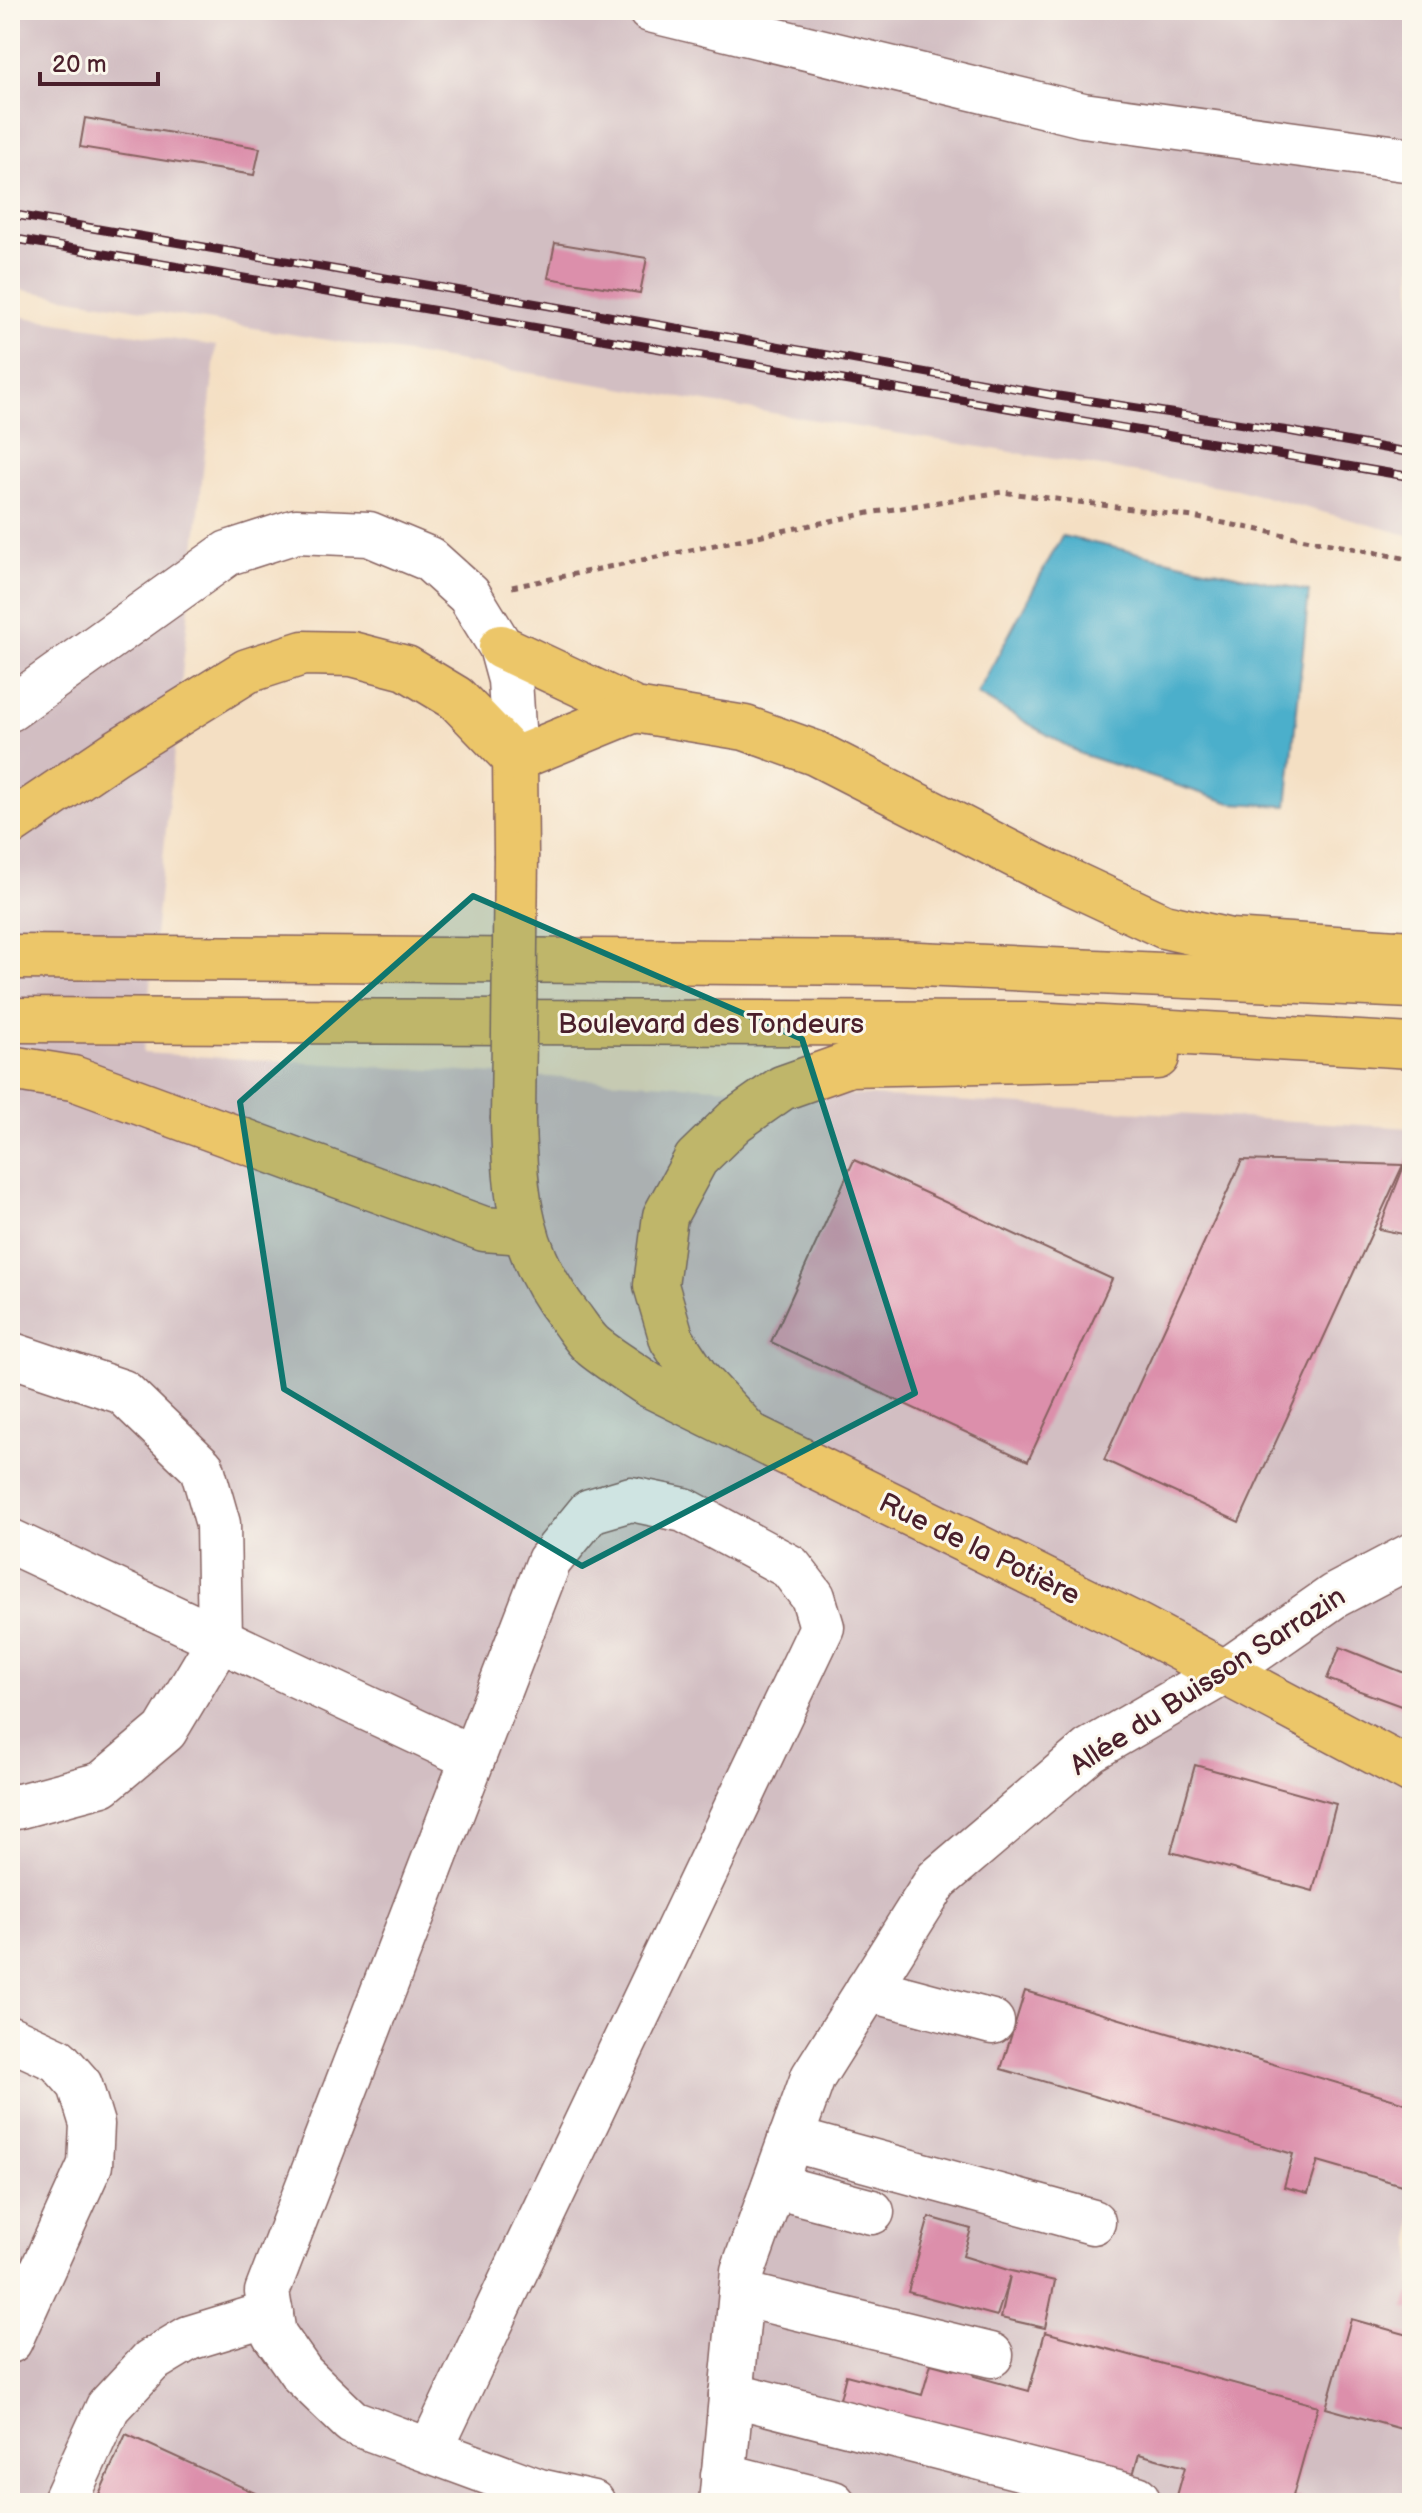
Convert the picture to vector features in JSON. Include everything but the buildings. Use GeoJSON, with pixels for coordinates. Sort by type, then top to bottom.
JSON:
{"type":"FeatureCollection","features":[{"type":"Feature","properties":{"kind":"main road"},"geometry":{"type":"LineString","coordinates":[[501,647],[635,710],[745,728],[815,753],[1029,862],[1164,926],[1230,941],[1412,953]]}},
{"type":"Feature","properties":{"kind":"main road"},"geometry":{"type":"LineString","coordinates":[[10,824],[115,753],[247,671],[303,653],[352,654],[406,668],[456,698],[515,759],[635,710]]}},
{"type":"Feature","properties":{"kind":"main road","name":"Rue de la Potière"},"geometry":{"type":"LineString","coordinates":[[515,759],[515,1176],[524,1232],[535,1262],[562,1307],[592,1344],[649,1385],[1136,1625],[1412,1772]]}},
{"type":"Feature","properties":{"kind":"main road"},"geometry":{"type":"LineString","coordinates":[[10,957],[897,963],[1412,986]]}},
{"type":"Feature","properties":{"kind":"main road","name":"Boulevard des Tondeurs"},"geometry":{"type":"LineString","coordinates":[[10,1020],[1034,1024],[1412,1049]]}},
{"type":"Feature","properties":{"kind":"main road"},"geometry":{"type":"LineString","coordinates":[[750,1435],[697,1378],[672,1340],[656,1285],[665,1216],[696,1159],[735,1121],[782,1088],[850,1064],[1412,1049]]}},
{"type":"Feature","properties":{"kind":"main road"},"geometry":{"type":"LineString","coordinates":[[10,1068],[73,1078],[484,1229],[524,1232]]}},
{"type":"Feature","properties":{"kind":"street"},"geometry":{"type":"LineString","coordinates":[[650,10],[721,18],[1083,115],[1412,160]]}},
{"type":"Feature","properties":{"kind":"street"},"geometry":{"type":"LineString","coordinates":[[10,709],[228,553],[296,531],[369,534],[429,559],[469,595],[501,647],[510,680],[515,759]]}},
{"type":"Feature","properties":{"kind":"street"},"geometry":{"type":"LineString","coordinates":[[10,1354],[123,1392],[202,1468],[218,1524],[220,1639],[165,1731],[102,1784],[16,1807],[10,1805]]}},
{"type":"Feature","properties":{"kind":"street"},"geometry":{"type":"LineString","coordinates":[[430,2451],[822,1627],[813,1597],[790,1567],[684,1510],[631,1499],[590,1511],[549,1561],[267,2292],[274,2334],[302,2374],[352,2422],[430,2451],[539,2491],[571,2500]]}},
{"type":"Feature","properties":{"kind":"street"},"geometry":{"type":"LineString","coordinates":[[10,1541],[473,1758]]}},
{"type":"Feature","properties":{"kind":"street","name":"Allée du Buisson Sarrazin"},"geometry":{"type":"LineString","coordinates":[[722,2489],[743,2271],[813,2077],[937,1880],[1090,1750],[1225,1672],[1334,1596],[1412,1555]]}},
{"type":"Feature","properties":{"kind":"street"},"geometry":{"type":"LineString","coordinates":[[868,1989],[992,2022]]}},
{"type":"Feature","properties":{"kind":"street"},"geometry":{"type":"LineString","coordinates":[[10,2038],[58,2060],[80,2085],[92,2124],[90,2165],[10,2341]]}},
{"type":"Feature","properties":{"kind":"street"},"geometry":{"type":"LineString","coordinates":[[790,2139],[1093,2222]]}},
{"type":"Feature","properties":{"kind":"street"},"geometry":{"type":"LineString","coordinates":[[774,2186],[872,2212]]}},
{"type":"Feature","properties":{"kind":"street"},"geometry":{"type":"LineString","coordinates":[[741,2294],[991,2355]]}},
{"type":"Feature","properties":{"kind":"street"},"geometry":{"type":"LineString","coordinates":[[64,2503],[108,2407],[151,2361],[189,2338],[271,2313]]}},
{"type":"Feature","properties":{"kind":"street"},"geometry":{"type":"LineString","coordinates":[[731,2394],[1137,2498]]}},
{"type":"Feature","properties":{"kind":"street"},"geometry":{"type":"LineString","coordinates":[[722,2489],[833,2503]]}},
{"type":"Feature","properties":{"kind":"path"},"geometry":{"type":"LineString","coordinates":[[469,595],[869,513],[1002,492],[1193,517],[1408,559]]}},
{"type":"Feature","properties":{"kind":"highlighted area"},"geometry":{"type":"Polygon","coordinates":[[[473,896],[802,1039],[915,1393],[582,1566],[284,1389],[240,1102],[473,896]]]}},
{"type":"Feature","properties":{"kind":"shaded area"},"geometry":{"type":"Polygon","coordinates":[[[10,10],[1412,10],[1412,536],[1236,489],[10,288],[10,10]]]}},
{"type":"Feature","properties":{"kind":"shaded area"},"geometry":{"type":"Polygon","coordinates":[[[10,315],[216,346],[143,1053],[1412,1128],[1412,2503],[10,2503],[10,315]]]}},
{"type":"Feature","properties":{"kind":"water"},"geometry":{"type":"Polygon","coordinates":[[[1062,536],[1309,591],[1287,806],[1231,803],[1081,754],[977,694],[1062,536]]]}},
{"type":"Feature","properties":{"kind":"railway"},"geometry":{"type":"LineString","coordinates":[[10,214],[1052,395],[1412,453]]}},
{"type":"Feature","properties":{"kind":"railway"},"geometry":{"type":"LineString","coordinates":[[10,238],[1412,477]]}}]}
